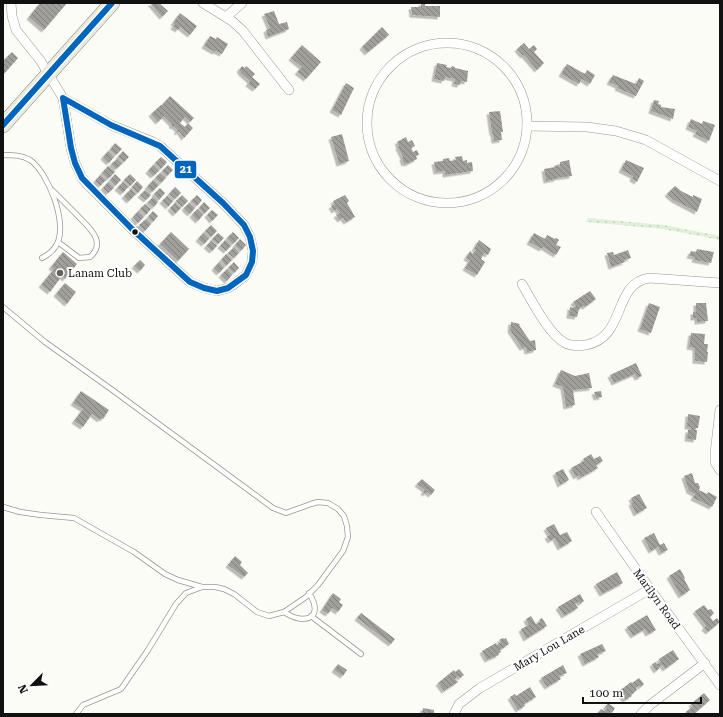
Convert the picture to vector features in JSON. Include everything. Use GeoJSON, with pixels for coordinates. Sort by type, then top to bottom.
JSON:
{"type":"FeatureCollection","features":[{"type":"Feature","properties":{"kind":"main road"},"geometry":{"type":"LineString","coordinates":[[3,125],[112,3]]}},
{"type":"Feature","properties":{"kind":"street"},"geometry":{"type":"LineString","coordinates":[[11,3],[12,16],[16,30],[40,60],[63,98],[71,148],[78,171],[87,184],[133,230],[190,282],[199,287],[210,290],[222,290],[233,286],[246,275],[253,258],[252,242],[244,225],[232,212],[184,166],[160,146],[111,125],[63,98]]}},
{"type":"Feature","properties":{"kind":"street"},"geometry":{"type":"LineString","coordinates":[[203,3],[244,31],[289,90]]}},
{"type":"Feature","properties":{"kind":"street"},"geometry":{"type":"LineString","coordinates":[[226,18],[242,3]]}},
{"type":"Feature","properties":{"kind":"street"},"geometry":{"type":"LineString","coordinates":[[450,42],[463,44],[481,50],[497,60],[506,68],[520,89],[526,107],[527,126],[524,145],[517,162],[502,182],[480,196],[456,203],[444,204],[419,198],[399,187],[388,177],[380,167],[369,144],[366,119],[372,94],[380,78],[393,63],[402,56],[425,45],[450,42]]}},
{"type":"Feature","properties":{"kind":"street"},"geometry":{"type":"LineString","coordinates":[[527,126],[587,127],[616,131],[646,140],[720,181]]}},
{"type":"Feature","properties":{"kind":"street"},"geometry":{"type":"LineString","coordinates":[[522,284],[547,325],[555,335],[565,344],[579,346],[592,344],[599,341],[608,333],[628,292],[633,285],[640,280],[649,278],[720,283]]}},
{"type":"Feature","properties":{"kind":"street"},"geometry":{"type":"LineString","coordinates":[[720,410],[715,462],[720,470]]}},
{"type":"Feature","properties":{"kind":"street","name":"Marilyn Road"},"geometry":{"type":"LineString","coordinates":[[596,512],[650,589],[720,684]]}},
{"type":"Feature","properties":{"kind":"street","name":"Mary Lou Lane"},"geometry":{"type":"LineString","coordinates":[[454,714],[459,704],[480,688],[650,589]]}},
{"type":"Feature","properties":{"kind":"street"},"geometry":{"type":"LineString","coordinates":[[641,714],[650,705],[705,662]]}},
{"type":"Feature","properties":{"kind":"lane"},"geometry":{"type":"LineString","coordinates":[[3,156],[19,156],[31,161],[59,198],[93,232],[97,245],[96,250],[90,257],[79,258],[58,242]]}},
{"type":"Feature","properties":{"kind":"lane"},"geometry":{"type":"LineString","coordinates":[[42,258],[52,250],[58,242],[60,230],[58,210],[48,184]]}},
{"type":"Feature","properties":{"kind":"lane"},"geometry":{"type":"LineString","coordinates":[[3,307],[45,342],[112,389],[273,508],[286,514],[318,502],[328,503],[338,508],[344,516],[348,537],[343,551],[325,576],[309,593],[284,612],[271,616],[263,615],[234,594],[224,589],[202,587],[178,580],[165,574],[134,552],[74,518],[20,512],[3,507]]}},
{"type":"Feature","properties":{"kind":"lane"},"geometry":{"type":"LineString","coordinates":[[76,714],[83,705],[121,689],[148,650],[176,604],[186,593],[202,587]]}},
{"type":"Feature","properties":{"kind":"lane"},"geometry":{"type":"LineString","coordinates":[[284,612],[290,617],[299,620],[304,620],[311,616],[315,611],[315,607],[309,593]]}},
{"type":"Feature","properties":{"kind":"lane"},"geometry":{"type":"LineString","coordinates":[[311,616],[361,654]]}},
{"type":"Feature","properties":{"kind":"green space"},"geometry":{"type":"Polygon","coordinates":[[[588,218],[664,225],[720,236],[720,240],[663,229],[586,222],[588,218]]]}},
{"type":"Feature","properties":{"kind":"building"},"geometry":{"type":"Polygon","coordinates":[[[40,3],[67,3],[44,30],[29,17],[40,3]]]}},
{"type":"Feature","properties":{"kind":"building"},"geometry":{"type":"Polygon","coordinates":[[[150,3],[161,3],[160,4],[168,11],[162,17],[150,3]]]}},
{"type":"Feature","properties":{"kind":"building"},"geometry":{"type":"Polygon","coordinates":[[[421,3],[425,3],[425,6],[440,6],[440,17],[412,15],[411,7],[421,7],[421,3]]]}},
{"type":"Feature","properties":{"kind":"building"},"geometry":{"type":"Polygon","coordinates":[[[274,11],[279,24],[287,22],[289,29],[268,37],[266,30],[270,28],[264,14],[274,11]]]}},
{"type":"Feature","properties":{"kind":"building"},"geometry":{"type":"Polygon","coordinates":[[[180,13],[197,26],[190,35],[180,27],[178,30],[173,27],[175,24],[173,23],[180,13]]]}},
{"type":"Feature","properties":{"kind":"building"},"geometry":{"type":"Polygon","coordinates":[[[382,27],[389,35],[367,53],[362,47],[382,27]]]}},
{"type":"Feature","properties":{"kind":"building"},"geometry":{"type":"Polygon","coordinates":[[[210,36],[216,39],[217,37],[228,44],[222,54],[204,46],[210,36]]]}},
{"type":"Feature","properties":{"kind":"building"},"geometry":{"type":"Polygon","coordinates":[[[524,43],[529,49],[534,45],[537,49],[534,52],[544,63],[537,70],[517,49],[524,43]]]}},
{"type":"Feature","properties":{"kind":"building"},"geometry":{"type":"Polygon","coordinates":[[[302,45],[321,62],[306,79],[297,72],[302,67],[291,58],[302,45]]]}},
{"type":"Feature","properties":{"kind":"building"},"geometry":{"type":"Polygon","coordinates":[[[12,52],[18,58],[3,75],[3,58],[4,60],[12,52]]]}},
{"type":"Feature","properties":{"kind":"building"},"geometry":{"type":"Polygon","coordinates":[[[437,63],[447,65],[446,67],[451,68],[452,66],[468,71],[467,82],[461,81],[460,85],[454,84],[455,79],[445,77],[444,81],[434,79],[437,63]]]}},
{"type":"Feature","properties":{"kind":"building"},"geometry":{"type":"Polygon","coordinates":[[[567,64],[585,74],[587,70],[595,75],[590,84],[582,79],[579,84],[561,74],[567,64]]]}},
{"type":"Feature","properties":{"kind":"building"},"geometry":{"type":"Polygon","coordinates":[[[242,66],[245,68],[246,66],[255,74],[252,77],[260,84],[255,89],[248,84],[250,81],[239,70],[242,66]]]}},
{"type":"Feature","properties":{"kind":"building"},"geometry":{"type":"Polygon","coordinates":[[[613,75],[636,84],[639,78],[644,81],[636,96],[617,88],[618,86],[609,82],[613,75]]]}},
{"type":"Feature","properties":{"kind":"building"},"geometry":{"type":"Polygon","coordinates":[[[346,83],[354,88],[341,115],[332,110],[346,83]]]}},
{"type":"Feature","properties":{"kind":"building"},"geometry":{"type":"Polygon","coordinates":[[[170,96],[194,118],[190,122],[185,117],[180,123],[185,127],[188,123],[193,128],[184,138],[179,131],[178,133],[176,131],[178,130],[171,125],[172,124],[164,116],[158,122],[151,114],[170,96]]]}},
{"type":"Feature","properties":{"kind":"building"},"geometry":{"type":"Polygon","coordinates":[[[654,100],[659,101],[658,104],[661,105],[661,107],[675,109],[673,119],[651,111],[654,100]]]}},
{"type":"Feature","properties":{"kind":"building"},"geometry":{"type":"Polygon","coordinates":[[[500,111],[503,132],[501,132],[502,140],[494,141],[489,112],[500,111]]]}},
{"type":"Feature","properties":{"kind":"building"},"geometry":{"type":"Polygon","coordinates":[[[691,119],[702,124],[703,121],[715,125],[709,141],[695,134],[697,131],[688,127],[691,119]]]}},
{"type":"Feature","properties":{"kind":"building"},"geometry":{"type":"Polygon","coordinates":[[[342,134],[349,161],[339,164],[331,137],[342,134]]]}},
{"type":"Feature","properties":{"kind":"building"},"geometry":{"type":"Polygon","coordinates":[[[406,137],[408,142],[412,140],[415,146],[411,148],[413,152],[417,150],[419,155],[416,156],[417,159],[404,164],[397,142],[406,137]]]}},
{"type":"Feature","properties":{"kind":"building"},"geometry":{"type":"Polygon","coordinates":[[[115,143],[122,149],[116,155],[110,150],[115,143]]]}},
{"type":"Feature","properties":{"kind":"building"},"geometry":{"type":"Polygon","coordinates":[[[108,151],[114,157],[109,163],[103,157],[108,151]]]}},
{"type":"Feature","properties":{"kind":"building"},"geometry":{"type":"Polygon","coordinates":[[[123,151],[129,157],[124,162],[118,157],[123,151]]]}},
{"type":"Feature","properties":{"kind":"building"},"geometry":{"type":"Polygon","coordinates":[[[462,156],[463,161],[467,160],[467,163],[472,162],[473,171],[445,175],[445,171],[436,172],[434,162],[443,161],[443,159],[449,158],[450,161],[456,160],[455,157],[462,156]]]}},
{"type":"Feature","properties":{"kind":"building"},"geometry":{"type":"Polygon","coordinates":[[[161,157],[167,162],[161,169],[155,163],[161,157]]]}},
{"type":"Feature","properties":{"kind":"building"},"geometry":{"type":"Polygon","coordinates":[[[117,159],[122,164],[116,169],[111,164],[117,159]]]}},
{"type":"Feature","properties":{"kind":"building"},"geometry":{"type":"Polygon","coordinates":[[[569,160],[572,176],[546,181],[544,169],[558,165],[558,167],[560,167],[560,162],[569,160]]]}},
{"type":"Feature","properties":{"kind":"building"},"geometry":{"type":"Polygon","coordinates":[[[626,160],[644,168],[637,182],[632,179],[633,176],[621,170],[626,160]]]}},
{"type":"Feature","properties":{"kind":"building"},"geometry":{"type":"Polygon","coordinates":[[[153,165],[159,171],[153,176],[148,171],[153,165]]]}},
{"type":"Feature","properties":{"kind":"building"},"geometry":{"type":"Polygon","coordinates":[[[168,165],[173,170],[167,176],[162,171],[168,165]]]}},
{"type":"Feature","properties":{"kind":"building"},"geometry":{"type":"Polygon","coordinates":[[[108,166],[115,172],[108,179],[102,173],[108,166]]]}},
{"type":"Feature","properties":{"kind":"building"},"geometry":{"type":"Polygon","coordinates":[[[160,173],[166,178],[161,183],[155,178],[160,173]]]}},
{"type":"Feature","properties":{"kind":"building"},"geometry":{"type":"Polygon","coordinates":[[[115,174],[121,180],[115,186],[110,180],[115,174]]]}},
{"type":"Feature","properties":{"kind":"building"},"geometry":{"type":"Polygon","coordinates":[[[130,174],[136,180],[130,186],[124,180],[130,174]]]}},
{"type":"Feature","properties":{"kind":"building"},"geometry":{"type":"Polygon","coordinates":[[[100,175],[106,180],[100,186],[95,181],[100,175]]]}},
{"type":"Feature","properties":{"kind":"building"},"geometry":{"type":"Polygon","coordinates":[[[153,180],[159,185],[152,192],[147,187],[153,180]]]}},
{"type":"Feature","properties":{"kind":"building"},"geometry":{"type":"Polygon","coordinates":[[[137,181],[143,187],[138,193],[132,187],[137,181]]]}},
{"type":"Feature","properties":{"kind":"building"},"geometry":{"type":"Polygon","coordinates":[[[108,182],[114,188],[108,193],[103,188],[108,182]]]}},
{"type":"Feature","properties":{"kind":"building"},"geometry":{"type":"Polygon","coordinates":[[[123,182],[128,187],[123,193],[117,188],[123,182]]]}},
{"type":"Feature","properties":{"kind":"building"},"geometry":{"type":"Polygon","coordinates":[[[675,186],[693,197],[693,195],[702,199],[697,212],[674,200],[667,194],[675,186]]]}},
{"type":"Feature","properties":{"kind":"building"},"geometry":{"type":"Polygon","coordinates":[[[175,187],[181,193],[175,199],[169,194],[175,187]]]}},
{"type":"Feature","properties":{"kind":"building"},"geometry":{"type":"Polygon","coordinates":[[[160,188],[165,193],[159,200],[154,194],[160,188]]]}},
{"type":"Feature","properties":{"kind":"building"},"geometry":{"type":"Polygon","coordinates":[[[131,189],[136,194],[129,201],[124,196],[131,189]]]}},
{"type":"Feature","properties":{"kind":"building"},"geometry":{"type":"Polygon","coordinates":[[[145,190],[151,195],[146,200],[140,195],[145,190]]]}},
{"type":"Feature","properties":{"kind":"building"},"geometry":{"type":"Polygon","coordinates":[[[182,195],[188,201],[182,207],[176,201],[182,195]]]}},
{"type":"Feature","properties":{"kind":"building"},"geometry":{"type":"Polygon","coordinates":[[[197,195],[202,200],[197,206],[191,201],[197,195]]]}},
{"type":"Feature","properties":{"kind":"building"},"geometry":{"type":"Polygon","coordinates":[[[345,195],[349,201],[347,203],[355,217],[346,222],[343,218],[340,220],[336,215],[340,213],[337,209],[334,211],[331,206],[335,204],[333,201],[345,195]]]}},
{"type":"Feature","properties":{"kind":"building"},"geometry":{"type":"Polygon","coordinates":[[[167,196],[173,201],[168,207],[162,201],[167,196]]]}},
{"type":"Feature","properties":{"kind":"building"},"geometry":{"type":"Polygon","coordinates":[[[153,197],[158,202],[154,207],[148,202],[153,197]]]}},
{"type":"Feature","properties":{"kind":"building"},"geometry":{"type":"Polygon","coordinates":[[[204,202],[210,208],[204,214],[199,208],[204,202]]]}},
{"type":"Feature","properties":{"kind":"building"},"geometry":{"type":"Polygon","coordinates":[[[175,203],[181,208],[175,214],[170,208],[175,203]]]}},
{"type":"Feature","properties":{"kind":"building"},"geometry":{"type":"Polygon","coordinates":[[[189,203],[195,208],[190,214],[184,208],[189,203]]]}},
{"type":"Feature","properties":{"kind":"building"},"geometry":{"type":"Polygon","coordinates":[[[145,204],[151,209],[146,215],[140,209],[145,204]]]}},
{"type":"Feature","properties":{"kind":"building"},"geometry":{"type":"Polygon","coordinates":[[[197,209],[203,215],[198,221],[192,215],[197,209]]]}},
{"type":"Feature","properties":{"kind":"building"},"geometry":{"type":"Polygon","coordinates":[[[212,210],[218,215],[212,221],[207,215],[212,210]]]}},
{"type":"Feature","properties":{"kind":"building"},"geometry":{"type":"Polygon","coordinates":[[[138,211],[144,217],[138,223],[133,217],[138,211]]]}},
{"type":"Feature","properties":{"kind":"building"},"geometry":{"type":"Polygon","coordinates":[[[153,211],[158,216],[153,222],[148,217],[153,211]]]}},
{"type":"Feature","properties":{"kind":"building"},"geometry":{"type":"Polygon","coordinates":[[[146,219],[151,224],[145,231],[139,225],[146,219]]]}},
{"type":"Feature","properties":{"kind":"building"},"geometry":{"type":"Polygon","coordinates":[[[211,225],[217,231],[211,237],[205,231],[211,225]]]}},
{"type":"Feature","properties":{"kind":"building"},"geometry":{"type":"Polygon","coordinates":[[[171,232],[189,249],[178,261],[160,244],[171,232]]]}},
{"type":"Feature","properties":{"kind":"building"},"geometry":{"type":"Polygon","coordinates":[[[233,232],[239,238],[233,244],[227,238],[233,232]]]}},
{"type":"Feature","properties":{"kind":"building"},"geometry":{"type":"Polygon","coordinates":[[[203,233],[209,239],[204,244],[198,239],[203,233]]]}},
{"type":"Feature","properties":{"kind":"building"},"geometry":{"type":"Polygon","coordinates":[[[218,233],[224,238],[218,244],[212,239],[218,233]]]}},
{"type":"Feature","properties":{"kind":"building"},"geometry":{"type":"Polygon","coordinates":[[[534,233],[545,239],[547,235],[559,240],[556,245],[561,247],[556,255],[543,247],[542,249],[529,242],[534,233]]]}},
{"type":"Feature","properties":{"kind":"building"},"geometry":{"type":"Polygon","coordinates":[[[240,239],[246,245],[241,251],[235,245],[240,239]]]}},
{"type":"Feature","properties":{"kind":"building"},"geometry":{"type":"Polygon","coordinates":[[[225,240],[231,246],[226,251],[220,246],[225,240]]]}},
{"type":"Feature","properties":{"kind":"building"},"geometry":{"type":"Polygon","coordinates":[[[479,240],[491,249],[488,255],[484,253],[481,259],[485,262],[477,275],[465,268],[470,260],[466,258],[470,251],[473,254],[476,250],[474,249],[479,240]]]}},
{"type":"Feature","properties":{"kind":"building"},"geometry":{"type":"Polygon","coordinates":[[[211,241],[217,246],[212,251],[206,246],[211,241]]]}},
{"type":"Feature","properties":{"kind":"building"},"geometry":{"type":"Polygon","coordinates":[[[234,247],[239,253],[234,258],[228,253],[234,247]]]}},
{"type":"Feature","properties":{"kind":"building"},"geometry":{"type":"Polygon","coordinates":[[[697,249],[714,252],[711,263],[694,260],[695,257],[689,256],[691,251],[696,252],[697,249]]]}},
{"type":"Feature","properties":{"kind":"building"},"geometry":{"type":"Polygon","coordinates":[[[628,250],[631,258],[611,267],[607,253],[613,252],[614,255],[628,250]]]}},
{"type":"Feature","properties":{"kind":"building","name":"Lanam Club"},"geometry":{"type":"Polygon","coordinates":[[[63,252],[77,264],[65,279],[62,276],[50,292],[41,285],[54,269],[51,267],[63,252]]]}},
{"type":"Feature","properties":{"kind":"building"},"geometry":{"type":"Polygon","coordinates":[[[226,254],[232,260],[226,266],[221,260],[226,254]]]}},
{"type":"Feature","properties":{"kind":"building"},"geometry":{"type":"Polygon","coordinates":[[[140,260],[145,265],[140,271],[134,266],[140,260]]]}},
{"type":"Feature","properties":{"kind":"building"},"geometry":{"type":"Polygon","coordinates":[[[219,262],[224,268],[219,273],[214,268],[219,262]]]}},
{"type":"Feature","properties":{"kind":"building"},"geometry":{"type":"Polygon","coordinates":[[[234,262],[239,268],[234,273],[228,268],[234,262]]]}},
{"type":"Feature","properties":{"kind":"building"},"geometry":{"type":"Polygon","coordinates":[[[227,269],[232,275],[227,281],[221,275],[227,269]]]}},
{"type":"Feature","properties":{"kind":"building"},"geometry":{"type":"Polygon","coordinates":[[[65,283],[76,292],[67,304],[56,294],[65,283]]]}},
{"type":"Feature","properties":{"kind":"building"},"geometry":{"type":"Polygon","coordinates":[[[590,291],[596,299],[585,307],[583,306],[579,309],[577,317],[569,316],[570,307],[573,308],[576,306],[573,302],[590,291]]]}},
{"type":"Feature","properties":{"kind":"building"},"geometry":{"type":"Polygon","coordinates":[[[649,303],[660,307],[651,333],[640,329],[649,303]]]}},
{"type":"Feature","properties":{"kind":"building"},"geometry":{"type":"Polygon","coordinates":[[[696,303],[706,303],[708,321],[697,322],[697,318],[693,318],[693,312],[696,312],[696,303]]]}},
{"type":"Feature","properties":{"kind":"building"},"geometry":{"type":"Polygon","coordinates":[[[511,322],[520,324],[519,325],[530,341],[535,340],[536,350],[527,352],[526,347],[522,348],[510,330],[511,322]]]}},
{"type":"Feature","properties":{"kind":"building"},"geometry":{"type":"Polygon","coordinates":[[[691,333],[705,334],[704,344],[708,344],[707,362],[695,361],[695,348],[689,347],[691,333]]]}},
{"type":"Feature","properties":{"kind":"building"},"geometry":{"type":"Polygon","coordinates":[[[636,363],[642,376],[637,378],[635,374],[614,383],[610,375],[636,363]]]}},
{"type":"Feature","properties":{"kind":"building"},"geometry":{"type":"Polygon","coordinates":[[[561,370],[575,376],[589,373],[592,388],[573,390],[575,405],[566,407],[563,387],[555,384],[561,370]]]}},
{"type":"Feature","properties":{"kind":"building"},"geometry":{"type":"Polygon","coordinates":[[[81,391],[109,410],[103,419],[101,418],[100,420],[92,414],[83,427],[74,421],[83,409],[73,403],[81,391]]]}},
{"type":"Feature","properties":{"kind":"building"},"geometry":{"type":"Polygon","coordinates":[[[601,391],[602,397],[596,398],[594,392],[601,391]]]}},
{"type":"Feature","properties":{"kind":"building"},"geometry":{"type":"Polygon","coordinates":[[[688,414],[700,416],[698,428],[695,430],[697,430],[696,440],[687,439],[688,430],[691,430],[691,427],[687,427],[688,414]]]}},
{"type":"Feature","properties":{"kind":"building"},"geometry":{"type":"Polygon","coordinates":[[[591,454],[594,459],[600,456],[603,461],[596,465],[598,468],[580,478],[579,475],[576,477],[571,468],[584,461],[583,459],[591,454]]]}},
{"type":"Feature","properties":{"kind":"building"},"geometry":{"type":"Polygon","coordinates":[[[563,469],[569,480],[560,485],[555,473],[563,469]]]}},
{"type":"Feature","properties":{"kind":"building"},"geometry":{"type":"Polygon","coordinates":[[[692,473],[695,483],[698,483],[700,487],[699,490],[707,494],[708,492],[717,497],[712,507],[693,498],[695,494],[689,491],[684,476],[692,473]]]}},
{"type":"Feature","properties":{"kind":"building"},"geometry":{"type":"Polygon","coordinates":[[[422,479],[435,490],[431,495],[427,492],[425,494],[423,492],[425,490],[417,484],[422,479]]]}},
{"type":"Feature","properties":{"kind":"building"},"geometry":{"type":"Polygon","coordinates":[[[639,494],[647,508],[636,514],[631,503],[633,502],[631,498],[639,494]]]}},
{"type":"Feature","properties":{"kind":"building"},"geometry":{"type":"Polygon","coordinates":[[[554,524],[560,535],[567,532],[572,541],[560,548],[555,538],[550,541],[547,536],[550,535],[546,528],[554,524]]]}},
{"type":"Feature","properties":{"kind":"building"},"geometry":{"type":"Polygon","coordinates":[[[654,533],[660,545],[664,543],[668,550],[661,553],[658,547],[651,551],[644,538],[654,533]]]}},
{"type":"Feature","properties":{"kind":"building"},"geometry":{"type":"Polygon","coordinates":[[[235,556],[242,562],[240,565],[248,573],[244,577],[228,565],[235,556]]]}},
{"type":"Feature","properties":{"kind":"building"},"geometry":{"type":"Polygon","coordinates":[[[680,569],[690,590],[681,596],[669,576],[680,569]]]}},
{"type":"Feature","properties":{"kind":"building"},"geometry":{"type":"Polygon","coordinates":[[[617,572],[623,583],[602,594],[596,584],[617,572]]]}},
{"type":"Feature","properties":{"kind":"building"},"geometry":{"type":"Polygon","coordinates":[[[333,593],[341,599],[339,602],[343,605],[338,612],[332,608],[328,614],[322,610],[333,593]]]}},
{"type":"Feature","properties":{"kind":"building"},"geometry":{"type":"Polygon","coordinates":[[[580,594],[584,601],[580,604],[579,602],[575,604],[578,608],[564,616],[558,607],[580,594]]]}},
{"type":"Feature","properties":{"kind":"building"},"geometry":{"type":"Polygon","coordinates":[[[704,605],[708,610],[711,609],[714,613],[710,617],[713,621],[717,618],[720,622],[708,632],[704,628],[706,626],[695,611],[704,605]]]}},
{"type":"Feature","properties":{"kind":"building"},"geometry":{"type":"Polygon","coordinates":[[[361,613],[395,639],[391,644],[357,618],[361,613]]]}},
{"type":"Feature","properties":{"kind":"building"},"geometry":{"type":"Polygon","coordinates":[[[647,615],[656,630],[648,634],[645,629],[633,636],[627,627],[647,615]]]}},
{"type":"Feature","properties":{"kind":"building"},"geometry":{"type":"Polygon","coordinates":[[[531,616],[536,624],[540,622],[539,620],[542,618],[547,626],[526,639],[521,629],[529,625],[526,619],[531,616]]]}},
{"type":"Feature","properties":{"kind":"building"},"geometry":{"type":"Polygon","coordinates":[[[506,638],[509,644],[500,650],[501,652],[498,654],[499,655],[487,660],[482,651],[496,643],[497,645],[501,642],[499,640],[506,638]]]}},
{"type":"Feature","properties":{"kind":"building"},"geometry":{"type":"Polygon","coordinates":[[[602,644],[606,651],[597,654],[599,657],[585,664],[580,654],[602,644]]]}},
{"type":"Feature","properties":{"kind":"building"},"geometry":{"type":"Polygon","coordinates":[[[673,650],[679,659],[665,669],[662,665],[656,671],[652,664],[661,662],[659,659],[673,650]]]}},
{"type":"Feature","properties":{"kind":"building"},"geometry":{"type":"Polygon","coordinates":[[[338,664],[347,670],[343,676],[334,670],[338,664]]]}},
{"type":"Feature","properties":{"kind":"building"},"geometry":{"type":"Polygon","coordinates":[[[563,665],[567,673],[559,676],[561,679],[547,687],[541,678],[563,665]]]}},
{"type":"Feature","properties":{"kind":"building"},"geometry":{"type":"Polygon","coordinates":[[[459,669],[464,675],[460,678],[458,676],[455,679],[458,682],[444,691],[438,683],[454,670],[455,672],[459,669]]]}},
{"type":"Feature","properties":{"kind":"building"},"geometry":{"type":"Polygon","coordinates":[[[639,678],[644,684],[641,687],[639,686],[636,688],[637,690],[631,695],[632,696],[625,700],[618,692],[639,678]]]}},
{"type":"Feature","properties":{"kind":"building"},"geometry":{"type":"Polygon","coordinates":[[[530,687],[536,697],[524,704],[525,706],[518,710],[510,697],[515,694],[516,696],[530,687]]]}},
{"type":"Feature","properties":{"kind":"building"},"geometry":{"type":"Polygon","coordinates":[[[704,693],[710,700],[694,714],[687,714],[686,712],[693,706],[691,704],[704,693]]]}},
{"type":"Feature","properties":{"kind":"building"},"geometry":{"type":"Polygon","coordinates":[[[608,703],[615,708],[612,713],[597,714],[601,709],[604,711],[607,708],[605,707],[608,703]]]}},
{"type":"Feature","properties":{"kind":"building"},"geometry":{"type":"Polygon","coordinates":[[[423,708],[434,710],[434,714],[422,714],[423,708]]]}},
{"type":"Feature","properties":{"kind":"transit line","name":"21"},"geometry":{"type":"LineString","coordinates":[[3,125],[112,3]]}},
{"type":"Feature","properties":{"kind":"transit line","name":"21"},"geometry":{"type":"LineString","coordinates":[[63,98],[111,125],[160,146],[223,203],[244,225],[250,237],[253,251],[252,262],[246,275],[228,288],[217,291],[204,288],[190,282],[133,230],[82,178],[75,163],[71,148],[63,98]]}},
{"type":"Feature","properties":{"kind":"place","name":"Lanam Club"},"geometry":{"type":"Point","coordinates":[60,273]}}]}
